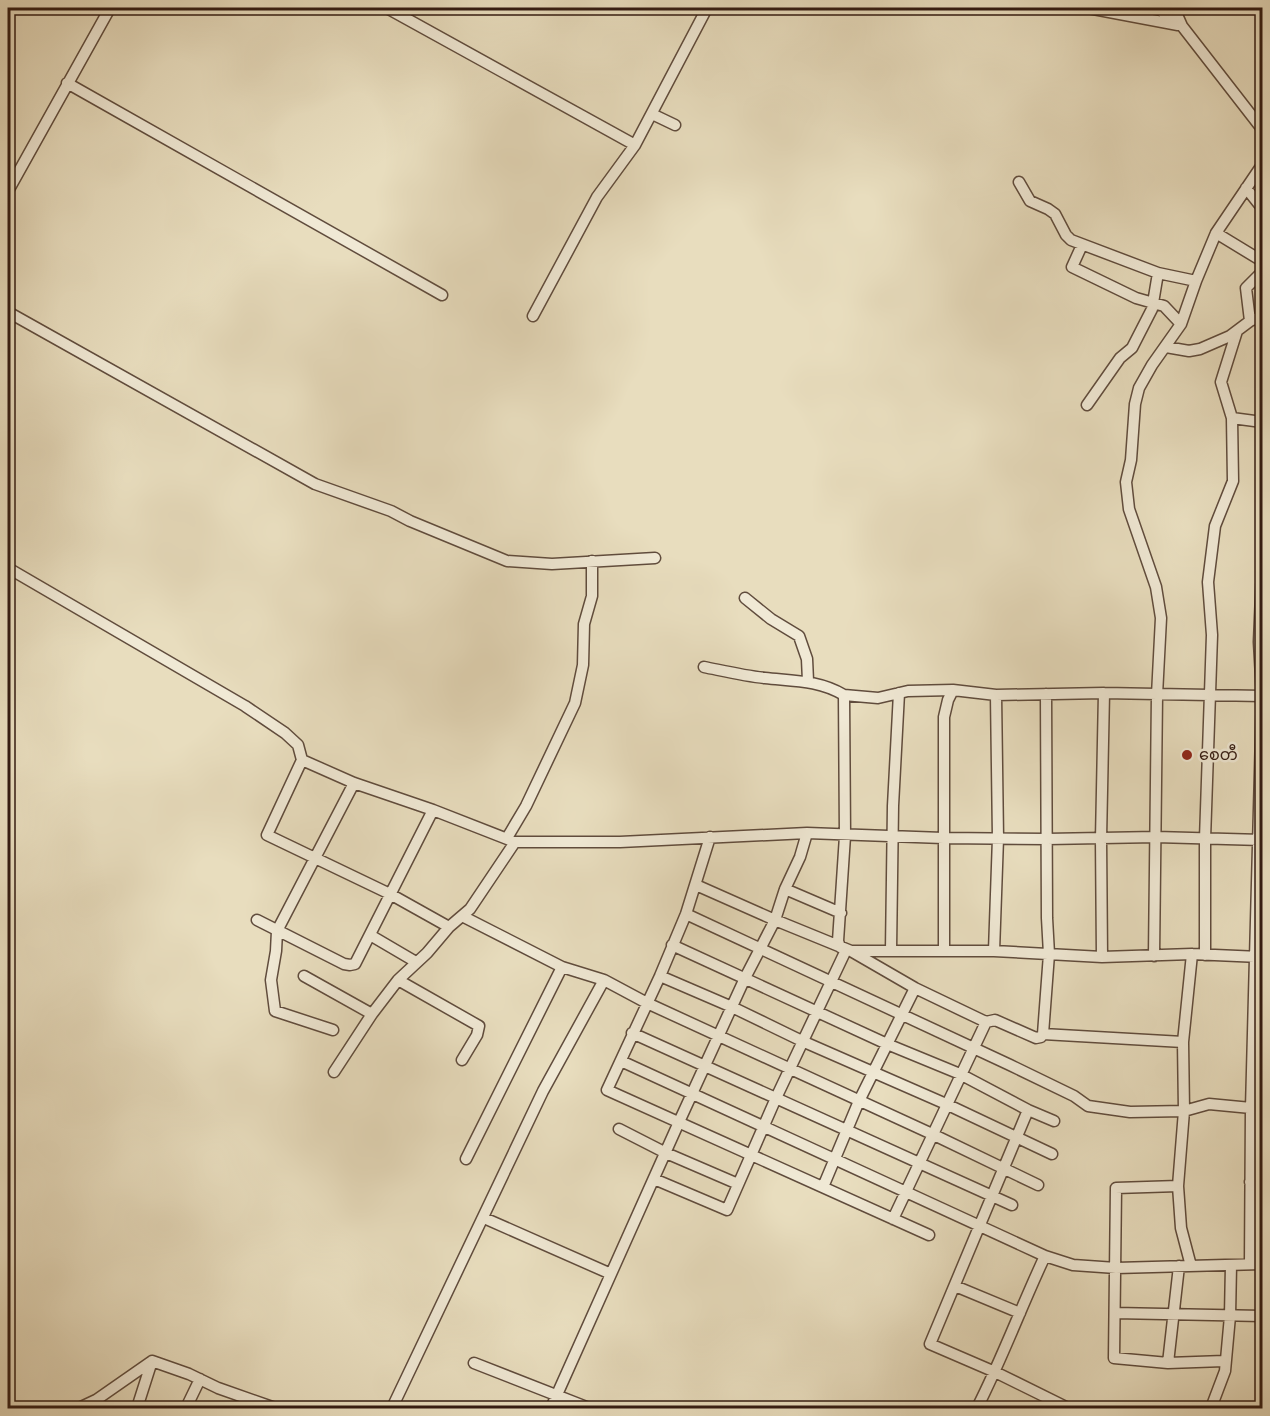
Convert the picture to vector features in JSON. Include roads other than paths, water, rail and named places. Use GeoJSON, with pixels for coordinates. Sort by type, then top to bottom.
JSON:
{"type":"FeatureCollection","features":[{"type":"Feature","properties":{"kind":"street"},"geometry":{"type":"LineString","coordinates":[[8,191],[110,8]]}},
{"type":"Feature","properties":{"kind":"street"},"geometry":{"type":"LineString","coordinates":[[387,8],[635,146]]}},
{"type":"Feature","properties":{"kind":"street"},"geometry":{"type":"LineString","coordinates":[[533,316],[597,197],[635,146],[708,8]]}},
{"type":"Feature","properties":{"kind":"street"},"geometry":{"type":"LineString","coordinates":[[1088,8],[1182,26]]}},
{"type":"Feature","properties":{"kind":"street"},"geometry":{"type":"LineString","coordinates":[[1156,8],[1182,26]]}},
{"type":"Feature","properties":{"kind":"street"},"geometry":{"type":"LineString","coordinates":[[1174,8],[1182,26],[1262,126]]}},
{"type":"Feature","properties":{"kind":"street"},"geometry":{"type":"LineString","coordinates":[[68,82],[442,295]]}},
{"type":"Feature","properties":{"kind":"street"},"geometry":{"type":"LineString","coordinates":[[652,114],[675,125]]}},
{"type":"Feature","properties":{"kind":"street"},"geometry":{"type":"LineString","coordinates":[[1154,956],[1156,695],[1161,618],[1156,587],[1129,509],[1126,482],[1131,460],[1135,404],[1139,388],[1152,364],[1181,324],[1216,233],[1263,165]]}},
{"type":"Feature","properties":{"kind":"street"},"geometry":{"type":"LineString","coordinates":[[1019,182],[1030,201],[1055,214],[1066,235],[1082,245],[1158,273],[1196,281]]}},
{"type":"Feature","properties":{"kind":"street"},"geometry":{"type":"LineString","coordinates":[[1246,188],[1263,208]]}},
{"type":"Feature","properties":{"kind":"street"},"geometry":{"type":"LineString","coordinates":[[1216,233],[1263,261]]}},
{"type":"Feature","properties":{"kind":"street"},"geometry":{"type":"LineString","coordinates":[[1082,245],[1072,267],[1136,298],[1164,306],[1181,324]]}},
{"type":"Feature","properties":{"kind":"street"},"geometry":{"type":"LineString","coordinates":[[1250,321],[1246,288],[1263,272]]}},
{"type":"Feature","properties":{"kind":"street"},"geometry":{"type":"LineString","coordinates":[[1087,405],[1120,358],[1132,348],[1154,303],[1158,273]]}},
{"type":"Feature","properties":{"kind":"street"},"geometry":{"type":"LineString","coordinates":[[8,312],[315,484],[391,511],[507,561],[552,564],[655,558]]}},
{"type":"Feature","properties":{"kind":"street"},"geometry":{"type":"LineString","coordinates":[[1166,347],[1189,351],[1200,349],[1230,336],[1250,321],[1263,316]]}},
{"type":"Feature","properties":{"kind":"street"},"geometry":{"type":"LineString","coordinates":[[1205,955],[1205,839],[1212,635],[1208,582],[1215,526],[1233,481],[1232,418],[1221,382],[1237,331]]}},
{"type":"Feature","properties":{"kind":"street"},"geometry":{"type":"LineString","coordinates":[[1232,418],[1263,422]]}},
{"type":"Feature","properties":{"kind":"street"},"geometry":{"type":"LineString","coordinates":[[334,1072],[372,1014],[398,980],[449,927],[470,909],[511,840],[576,703],[583,665],[584,624],[592,597],[592,561]]}},
{"type":"Feature","properties":{"kind":"street"},"geometry":{"type":"LineString","coordinates":[[8,568],[245,706],[285,733],[298,745],[302,760],[267,835],[390,894],[449,927]]}},
{"type":"Feature","properties":{"kind":"street"},"geometry":{"type":"LineString","coordinates":[[1250,1264],[1251,1108],[1259,957],[1263,696],[1259,642],[1263,570]]}},
{"type":"Feature","properties":{"kind":"street"},"geometry":{"type":"LineString","coordinates":[[745,598],[771,619],[799,636],[807,659],[808,681]]}},
{"type":"Feature","properties":{"kind":"street"},"geometry":{"type":"LineString","coordinates":[[704,668],[764,678],[808,681],[831,687],[844,695],[878,698],[899,693],[953,690],[996,695],[1104,693],[1263,696]]}},
{"type":"Feature","properties":{"kind":"street"},"geometry":{"type":"LineString","coordinates":[[944,951],[944,717],[953,690]]}},
{"type":"Feature","properties":{"kind":"street"},"geometry":{"type":"LineString","coordinates":[[891,950],[893,806],[899,693]]}},
{"type":"Feature","properties":{"kind":"street"},"geometry":{"type":"LineString","coordinates":[[1102,957],[1101,839],[1104,693]]}},
{"type":"Feature","properties":{"kind":"street"},"geometry":{"type":"LineString","coordinates":[[1043,1034],[1049,954],[1046,694]]}},
{"type":"Feature","properties":{"kind":"street"},"geometry":{"type":"LineString","coordinates":[[844,695],[845,836],[838,942],[846,949],[994,951],[1102,957],[1192,954],[1259,957]]}},
{"type":"Feature","properties":{"kind":"street"},"geometry":{"type":"LineString","coordinates":[[994,951],[998,838],[996,695]]}},
{"type":"Feature","properties":{"kind":"street"},"geometry":{"type":"LineString","coordinates":[[302,760],[354,783],[434,810],[511,840],[620,842],[807,833],[943,838],[1156,837],[1260,840]]}},
{"type":"Feature","properties":{"kind":"street"},"geometry":{"type":"LineString","coordinates":[[333,1030],[275,1011],[271,980],[277,931],[354,783]]}},
{"type":"Feature","properties":{"kind":"street"},"geometry":{"type":"LineString","coordinates":[[257,920],[350,965],[355,964],[434,810]]}},
{"type":"Feature","properties":{"kind":"street"},"geometry":{"type":"LineString","coordinates":[[551,1408],[705,1065],[775,920],[784,889],[800,857],[807,833]]}},
{"type":"Feature","properties":{"kind":"street"},"geometry":{"type":"LineString","coordinates":[[710,837],[686,914],[607,1090],[929,1235]]}},
{"type":"Feature","properties":{"kind":"street"},"geometry":{"type":"LineString","coordinates":[[696,885],[846,949],[915,988],[986,1022],[995,1020],[1036,1038],[1043,1034],[1184,1042]]}},
{"type":"Feature","properties":{"kind":"street"},"geometry":{"type":"LineString","coordinates":[[784,889],[841,913]]}},
{"type":"Feature","properties":{"kind":"street"},"geometry":{"type":"LineString","coordinates":[[686,914],[1074,1096],[1088,1106],[1130,1112],[1184,1111],[1209,1104],[1263,1111]]}},
{"type":"Feature","properties":{"kind":"street"},"geometry":{"type":"LineString","coordinates":[[462,916],[562,967],[604,980],[647,1003],[1038,1185]]}},
{"type":"Feature","properties":{"kind":"street"},"geometry":{"type":"LineString","coordinates":[[370,935],[416,962]]}},
{"type":"Feature","properties":{"kind":"street"},"geometry":{"type":"LineString","coordinates":[[672,945],[887,1044],[960,1074],[1054,1121]]}},
{"type":"Feature","properties":{"kind":"street"},"geometry":{"type":"LineString","coordinates":[[654,1179],[727,1210],[763,1126],[846,949]]}},
{"type":"Feature","properties":{"kind":"street"},"geometry":{"type":"LineString","coordinates":[[1191,1266],[1181,1228],[1178,1186],[1184,1111],[1184,1042],[1192,954]]}},
{"type":"Feature","properties":{"kind":"street"},"geometry":{"type":"LineString","coordinates":[[466,1160],[562,967]]}},
{"type":"Feature","properties":{"kind":"street"},"geometry":{"type":"LineString","coordinates":[[304,976],[372,1014]]}},
{"type":"Feature","properties":{"kind":"street"},"geometry":{"type":"LineString","coordinates":[[660,976],[1052,1154]]}},
{"type":"Feature","properties":{"kind":"street"},"geometry":{"type":"LineString","coordinates":[[398,980],[479,1026],[477,1035],[462,1060]]}},
{"type":"Feature","properties":{"kind":"street"},"geometry":{"type":"LineString","coordinates":[[392,1408],[543,1091],[604,980]]}},
{"type":"Feature","properties":{"kind":"street"},"geometry":{"type":"LineString","coordinates":[[823,1187],[859,1101],[915,988]]}},
{"type":"Feature","properties":{"kind":"street"},"geometry":{"type":"LineString","coordinates":[[893,1219],[986,1022]]}},
{"type":"Feature","properties":{"kind":"street"},"geometry":{"type":"LineString","coordinates":[[632,1033],[848,1129],[1011,1205]]}},
{"type":"Feature","properties":{"kind":"street"},"geometry":{"type":"LineString","coordinates":[[621,1061],[1045,1256],[1072,1264],[1116,1268],[1263,1264]]}},
{"type":"Feature","properties":{"kind":"street"},"geometry":{"type":"LineString","coordinates":[[1028,1110],[930,1344],[995,1372],[1068,1408]]}},
{"type":"Feature","properties":{"kind":"street"},"geometry":{"type":"LineString","coordinates":[[619,1129],[666,1153],[738,1184]]}},
{"type":"Feature","properties":{"kind":"street"},"geometry":{"type":"LineString","coordinates":[[1250,1182],[1263,1182]]}},
{"type":"Feature","properties":{"kind":"street"},"geometry":{"type":"LineString","coordinates":[[1178,1186],[1116,1188],[1114,1358],[1168,1363],[1224,1361]]}},
{"type":"Feature","properties":{"kind":"street"},"geometry":{"type":"LineString","coordinates":[[484,1218],[611,1274]]}},
{"type":"Feature","properties":{"kind":"street"},"geometry":{"type":"LineString","coordinates":[[977,1408],[1045,1256]]}},
{"type":"Feature","properties":{"kind":"street"},"geometry":{"type":"LineString","coordinates":[[1212,1408],[1222,1382],[1230,1316],[1231,1265]]}},
{"type":"Feature","properties":{"kind":"street"},"geometry":{"type":"LineString","coordinates":[[1168,1363],[1179,1266]]}},
{"type":"Feature","properties":{"kind":"street"},"geometry":{"type":"LineString","coordinates":[[955,1286],[1020,1313]]}},
{"type":"Feature","properties":{"kind":"street"},"geometry":{"type":"LineString","coordinates":[[1115,1313],[1263,1316]]}},
{"type":"Feature","properties":{"kind":"street"},"geometry":{"type":"LineString","coordinates":[[152,1362],[275,1408]]}},
{"type":"Feature","properties":{"kind":"street"},"geometry":{"type":"LineString","coordinates":[[79,1408],[96,1400],[152,1362]]}},
{"type":"Feature","properties":{"kind":"street"},"geometry":{"type":"LineString","coordinates":[[137,1408],[152,1362]]}},
{"type":"Feature","properties":{"kind":"street"},"geometry":{"type":"LineString","coordinates":[[474,1363],[590,1408]]}},
{"type":"Feature","properties":{"kind":"street"},"geometry":{"type":"LineString","coordinates":[[186,1408],[200,1380]]}},
{"type":"Feature","properties":{"kind":"place","name":"စေတီ"},"geometry":{"type":"Point","coordinates":[1187,755]}}]}
